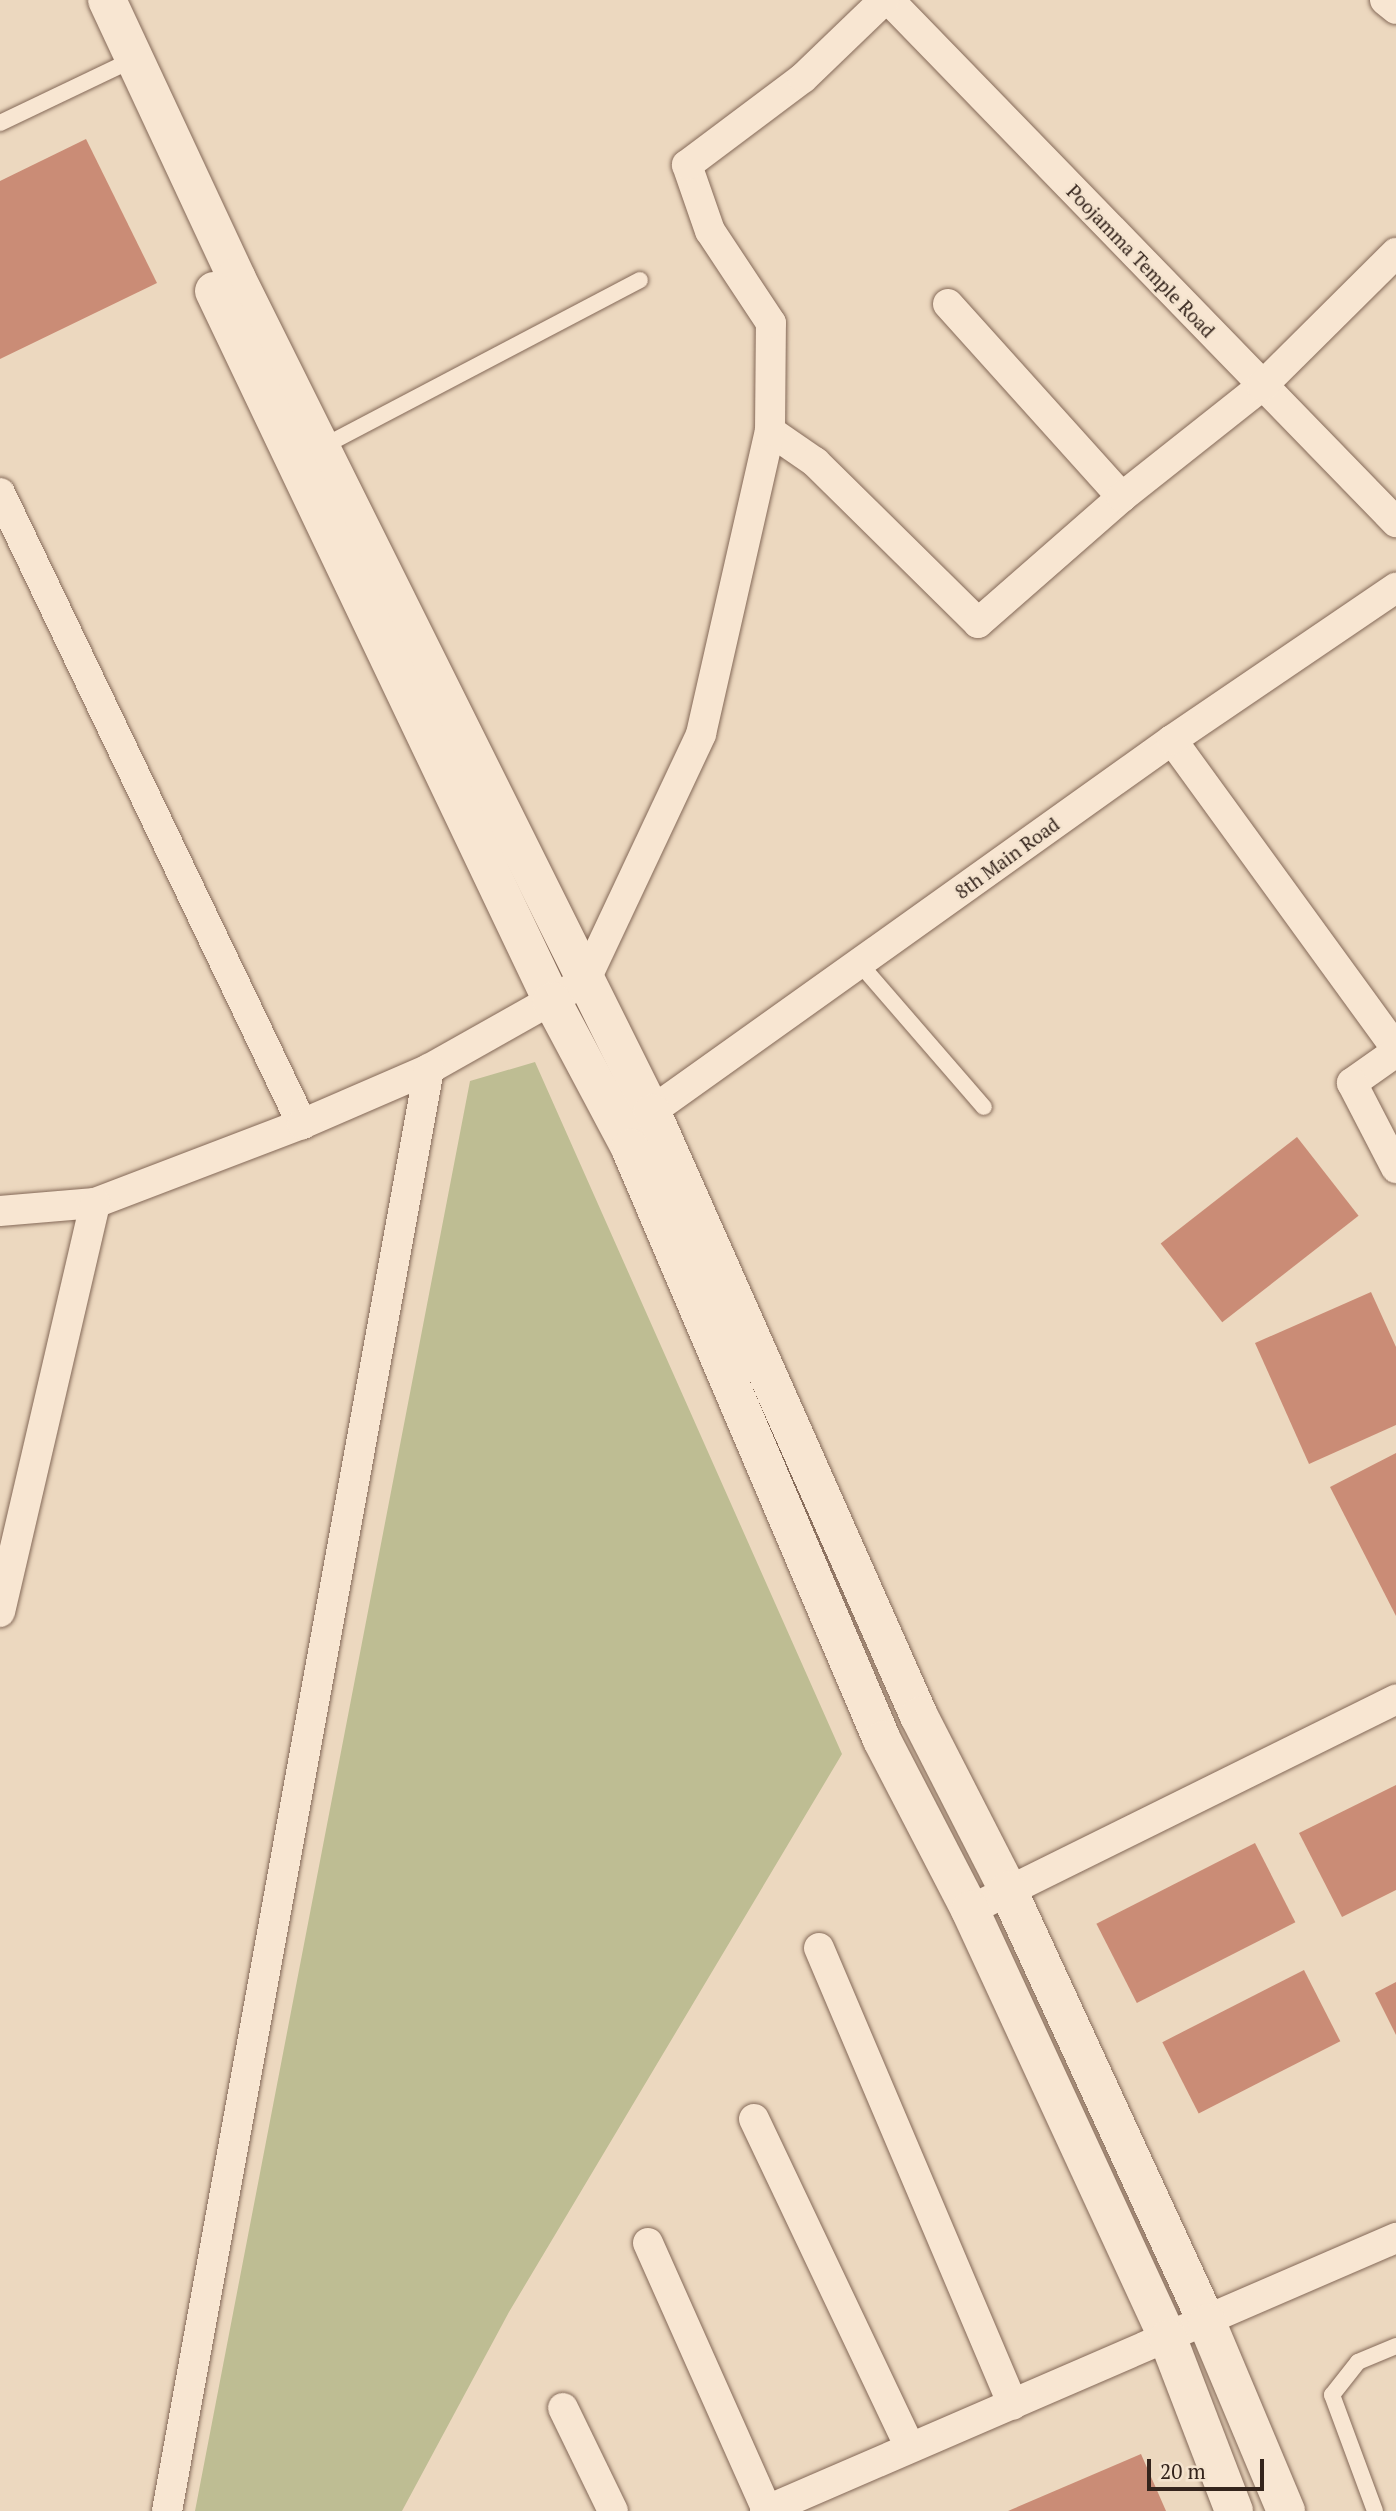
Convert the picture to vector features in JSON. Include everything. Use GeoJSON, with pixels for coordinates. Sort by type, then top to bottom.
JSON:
{"type":"FeatureCollection","features":[{"type":"Feature","properties":{"kind":"street"},"geometry":{"type":"LineString","coordinates":[[80,0],[123,64],[236,277],[585,981],[637,1122],[772,1428],[1008,1890],[1207,2323],[1286,2511]]}},
{"type":"Feature","properties":{"kind":"street"},"geometry":{"type":"LineString","coordinates":[[107,0],[123,64],[552,1001],[637,1122]]}},
{"type":"Feature","properties":{"kind":"street"},"geometry":{"type":"LineString","coordinates":[[0,1211],[95,1203],[303,1124],[429,1069],[585,981],[701,734],[770,431],[771,323],[710,231],[687,165],[803,78],[886,0]]}},
{"type":"Feature","properties":{"kind":"street","name":"Poojamma Temple Road"},"geometry":{"type":"LineString","coordinates":[[886,0],[1396,522]]}},
{"type":"Feature","properties":{"kind":"street"},"geometry":{"type":"LineString","coordinates":[[1385,0],[1396,9]]}},
{"type":"Feature","properties":{"kind":"street"},"geometry":{"type":"LineString","coordinates":[[770,431],[816,462],[978,623],[1122,497],[1262,386],[1395,257]]}},
{"type":"Feature","properties":{"kind":"street"},"geometry":{"type":"LineString","coordinates":[[948,304],[1122,497]]}},
{"type":"Feature","properties":{"kind":"street"},"geometry":{"type":"LineString","coordinates":[[0,493],[303,1124]]}},
{"type":"Feature","properties":{"kind":"street","name":"8th Main Road"},"geometry":{"type":"LineString","coordinates":[[637,1122],[1172,740],[1396,588]]}},
{"type":"Feature","properties":{"kind":"street"},"geometry":{"type":"LineString","coordinates":[[1172,740],[1396,1050],[1352,1083],[1396,1168]]}},
{"type":"Feature","properties":{"kind":"street"},"geometry":{"type":"LineString","coordinates":[[167,2511],[429,1069]]}},
{"type":"Feature","properties":{"kind":"street"},"geometry":{"type":"LineString","coordinates":[[0,1612],[95,1203]]}},
{"type":"Feature","properties":{"kind":"street"},"geometry":{"type":"LineString","coordinates":[[772,1428],[882,1740],[970,1910],[1168,2339],[1234,2511]]}},
{"type":"Feature","properties":{"kind":"street"},"geometry":{"type":"LineString","coordinates":[[970,1910],[1396,1699]]}},
{"type":"Feature","properties":{"kind":"street"},"geometry":{"type":"LineString","coordinates":[[819,1948],[1013,2404]]}},
{"type":"Feature","properties":{"kind":"street"},"geometry":{"type":"LineString","coordinates":[[754,2119],[910,2447]]}},
{"type":"Feature","properties":{"kind":"street"},"geometry":{"type":"LineString","coordinates":[[648,2243],[766,2511],[910,2447],[1207,2323],[1396,2238]]}},
{"type":"Feature","properties":{"kind":"street"},"geometry":{"type":"LineString","coordinates":[[563,2408],[613,2511]]}},
{"type":"Feature","properties":{"kind":"lane"},"geometry":{"type":"LineString","coordinates":[[0,123],[123,64]]}},
{"type":"Feature","properties":{"kind":"lane"},"geometry":{"type":"LineString","coordinates":[[322,447],[640,280]]}},
{"type":"Feature","properties":{"kind":"lane"},"geometry":{"type":"LineString","coordinates":[[860,964],[984,1107]]}},
{"type":"Feature","properties":{"kind":"lane"},"geometry":{"type":"LineString","coordinates":[[1376,2511],[1332,2395],[1358,2362],[1396,2346]]}},
{"type":"Feature","properties":{"kind":"green space"},"geometry":{"type":"Polygon","coordinates":[[[535,1062],[842,1754],[509,2312],[402,2511],[195,2511],[470,1081],[535,1062]]]}},
{"type":"Feature","properties":{"kind":"building"},"geometry":{"type":"Polygon","coordinates":[[[86,139],[157,283],[0,359],[0,181],[86,139]]]}},
{"type":"Feature","properties":{"kind":"building"},"geometry":{"type":"Polygon","coordinates":[[[1297,1137],[1359,1216],[1222,1322],[1161,1244],[1297,1137]]]}},
{"type":"Feature","properties":{"kind":"building"},"geometry":{"type":"Polygon","coordinates":[[[1371,1292],[1396,1347],[1396,1425],[1309,1464],[1255,1343],[1371,1292]]]}},
{"type":"Feature","properties":{"kind":"building"},"geometry":{"type":"Polygon","coordinates":[[[1396,1453],[1396,1616],[1330,1487],[1396,1453]]]}},
{"type":"Feature","properties":{"kind":"building"},"geometry":{"type":"Polygon","coordinates":[[[1396,1785],[1396,1890],[1342,1917],[1299,1833],[1396,1785]]]}},
{"type":"Feature","properties":{"kind":"building"},"geometry":{"type":"Polygon","coordinates":[[[1255,1843],[1295,1922],[1137,2003],[1096,1924],[1255,1843]]]}},
{"type":"Feature","properties":{"kind":"building"},"geometry":{"type":"Polygon","coordinates":[[[1304,1970],[1340,2041],[1199,2113],[1162,2042],[1304,1970]]]}},
{"type":"Feature","properties":{"kind":"building"},"geometry":{"type":"Polygon","coordinates":[[[1396,1982],[1396,2035],[1375,1993],[1396,1982]]]}},
{"type":"Feature","properties":{"kind":"building"},"geometry":{"type":"Polygon","coordinates":[[[1141,2454],[1166,2511],[1008,2511],[1141,2454]]]}}]}
